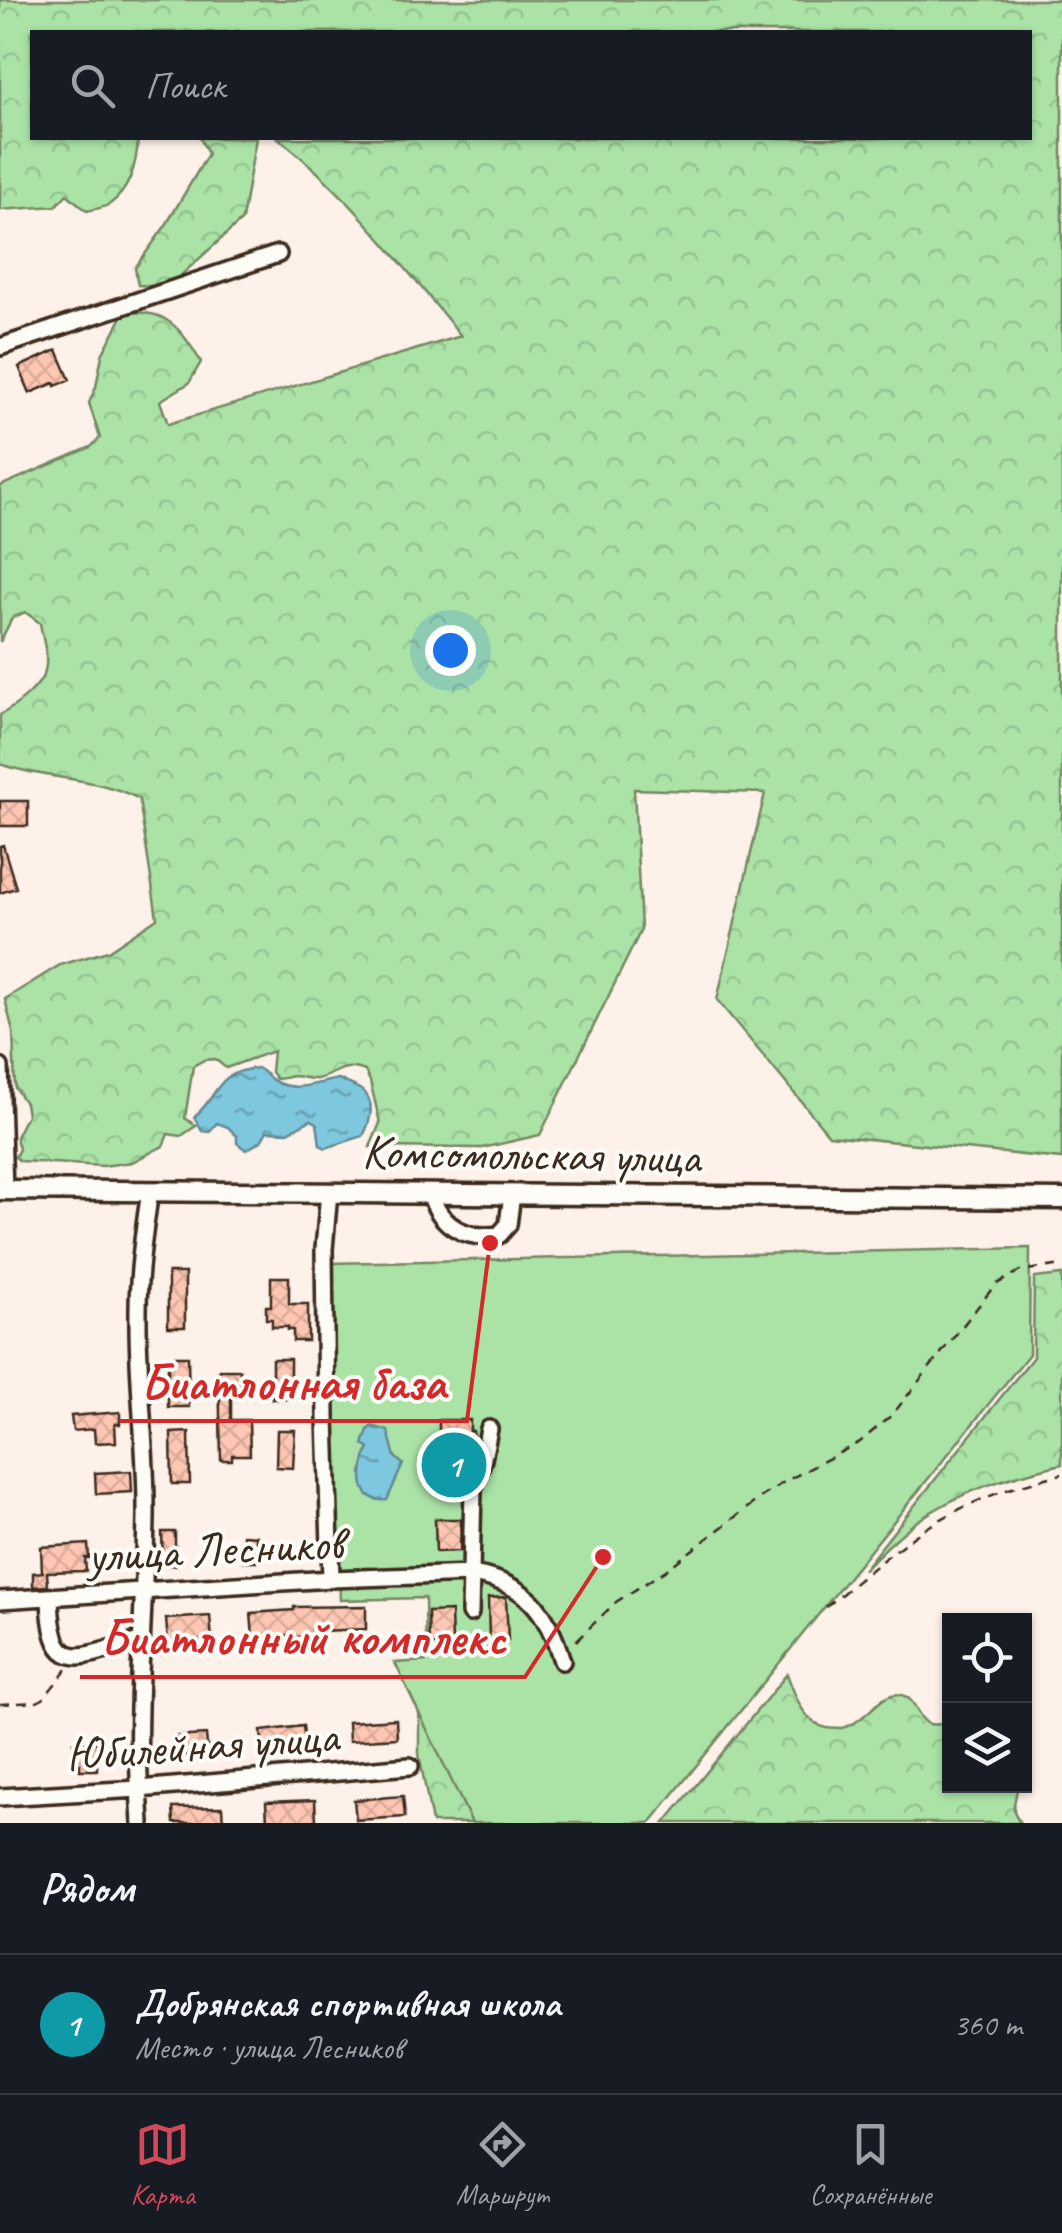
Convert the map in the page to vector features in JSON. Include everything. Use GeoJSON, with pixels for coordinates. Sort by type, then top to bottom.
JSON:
{"type":"FeatureCollection","features":[{"type":"Feature","properties":{"kind":"main road","name":"Комсомольская улица"},"geometry":{"type":"LineString","coordinates":[[2,1190],[1062,1199]]}},
{"type":"Feature","properties":{"kind":"street"},"geometry":{"type":"LineString","coordinates":[[0,346],[278,254]]}},
{"type":"Feature","properties":{"kind":"street"},"geometry":{"type":"LineString","coordinates":[[0,1066],[2,1190]]}},
{"type":"Feature","properties":{"kind":"street"},"geometry":{"type":"LineString","coordinates":[[141,1823],[140,1642],[146,1516],[138,1315],[140,1258],[150,1191]]}},
{"type":"Feature","properties":{"kind":"street"},"geometry":{"type":"LineString","coordinates":[[329,1192],[324,1268],[332,1579]]}},
{"type":"Feature","properties":{"kind":"street"},"geometry":{"type":"LineString","coordinates":[[430,1193],[448,1225],[470,1236],[499,1235],[508,1224],[512,1194]]}},
{"type":"Feature","properties":{"kind":"street"},"geometry":{"type":"LineString","coordinates":[[470,1613],[473,1489],[490,1429]]}},
{"type":"Feature","properties":{"kind":"street","name":"улица Лесников"},"geometry":{"type":"LineString","coordinates":[[0,1600],[472,1574],[492,1577],[524,1594],[547,1621],[562,1661]]}},
{"type":"Feature","properties":{"kind":"street"},"geometry":{"type":"LineString","coordinates":[[50,1597],[54,1636],[61,1648],[76,1657],[140,1642]]}},
{"type":"Feature","properties":{"kind":"street","name":"Юбилейная улица"},"geometry":{"type":"LineString","coordinates":[[0,1797],[410,1766]]}},
{"type":"Feature","properties":{"kind":"path"},"geometry":{"type":"LineString","coordinates":[[576,1641],[616,1602],[666,1570],[760,1498],[874,1432],[996,1285],[1020,1271],[1062,1265]]}},
{"type":"Feature","properties":{"kind":"path"},"geometry":{"type":"LineString","coordinates":[[826,1607],[938,1520],[990,1496],[1062,1474]]}},
{"type":"Feature","properties":{"kind":"path"},"geometry":{"type":"LineString","coordinates":[[0,1704],[43,1699],[76,1657]]}},
{"type":"Feature","properties":{"kind":"green space"},"geometry":{"type":"Polygon","coordinates":[[[0,0],[1062,0],[1062,1159],[829,1135],[717,1000],[765,793],[634,789],[641,930],[540,1135],[482,1148],[370,1147],[380,1123],[365,1071],[350,1068],[317,1079],[276,1079],[271,1072],[273,1051],[226,1068],[215,1059],[193,1066],[185,1118],[196,1126],[181,1136],[168,1134],[163,1146],[132,1162],[103,1166],[20,1161],[15,1157],[19,1149],[16,1137],[27,1115],[25,1103],[15,1088],[13,1032],[5,999],[60,965],[108,951],[157,918],[139,799],[105,786],[0,764],[0,715],[38,684],[46,659],[40,623],[25,612],[12,618],[0,642],[0,486],[91,447],[100,438],[89,403],[102,355],[124,313],[162,317],[179,330],[201,362],[189,383],[160,401],[168,424],[461,336],[352,207],[280,140],[1032,140],[1032,30],[30,30],[30,140],[138,140],[136,156],[123,191],[105,206],[87,211],[67,194],[56,206],[0,210],[0,0]]]}},
{"type":"Feature","properties":{"kind":"green space"},"geometry":{"type":"Polygon","coordinates":[[[201,140],[256,140],[242,220],[168,287],[138,285],[135,268],[208,154],[201,140]]]}},
{"type":"Feature","properties":{"kind":"green space"},"geometry":{"type":"Polygon","coordinates":[[[1030,1248],[1029,1354],[650,1823],[472,1823],[395,1663],[426,1661],[425,1598],[340,1600],[330,1263],[1030,1248]]]}},
{"type":"Feature","properties":{"kind":"green space"},"geometry":{"type":"Polygon","coordinates":[[[1062,1275],[1062,1464],[1005,1479],[933,1511],[909,1527],[863,1570],[1033,1357],[1034,1278],[1062,1275]]]}},
{"type":"Feature","properties":{"kind":"green space"},"geometry":{"type":"Polygon","coordinates":[[[787,1674],[806,1714],[827,1728],[851,1725],[893,1695],[908,1698],[924,1721],[942,1723],[942,1793],[1016,1793],[1014,1808],[1020,1823],[665,1823],[787,1674]]]}},
{"type":"Feature","properties":{"kind":"green space"},"geometry":{"type":"Polygon","coordinates":[[[419,1712],[472,1823],[432,1823],[419,1754],[419,1712]]]}},
{"type":"Feature","properties":{"kind":"water"},"geometry":{"type":"Polygon","coordinates":[[[257,1068],[286,1086],[339,1079],[361,1090],[371,1106],[363,1136],[326,1148],[320,1145],[317,1123],[311,1120],[288,1132],[267,1131],[261,1141],[246,1150],[228,1127],[217,1123],[209,1132],[202,1131],[194,1117],[219,1086],[232,1075],[257,1068]]]}},
{"type":"Feature","properties":{"kind":"water"},"geometry":{"type":"Polygon","coordinates":[[[372,1426],[388,1431],[395,1457],[403,1464],[387,1500],[370,1496],[363,1483],[369,1449],[363,1444],[372,1426]]]}},
{"type":"Feature","properties":{"kind":"building"},"geometry":{"type":"Polygon","coordinates":[[[57,350],[70,380],[30,393],[19,367],[57,350]]]}},
{"type":"Feature","properties":{"kind":"building"},"geometry":{"type":"Polygon","coordinates":[[[0,801],[28,801],[28,826],[0,826],[0,801]]]}},
{"type":"Feature","properties":{"kind":"building"},"geometry":{"type":"Polygon","coordinates":[[[3,845],[16,888],[0,893],[0,846],[3,845]]]}},
{"type":"Feature","properties":{"kind":"building"},"geometry":{"type":"Polygon","coordinates":[[[168,1273],[185,1273],[185,1327],[168,1327],[168,1273]]]}},
{"type":"Feature","properties":{"kind":"building"},"geometry":{"type":"Polygon","coordinates":[[[271,1277],[289,1277],[289,1304],[308,1304],[308,1341],[293,1341],[293,1330],[272,1327],[272,1319],[266,1319],[266,1306],[271,1306],[271,1277]]]}},
{"type":"Feature","properties":{"kind":"building"},"geometry":{"type":"Polygon","coordinates":[[[168,1356],[188,1356],[189,1407],[168,1407],[168,1356]]]}},
{"type":"Feature","properties":{"kind":"building"},"geometry":{"type":"Polygon","coordinates":[[[272,1359],[290,1359],[290,1399],[272,1399],[272,1359]]]}},
{"type":"Feature","properties":{"kind":"building"},"geometry":{"type":"Polygon","coordinates":[[[219,1370],[240,1370],[240,1384],[231,1384],[231,1420],[249,1420],[250,1455],[232,1455],[232,1460],[221,1460],[219,1370]]]}},
{"type":"Feature","properties":{"kind":"building"},"geometry":{"type":"Polygon","coordinates":[[[120,1412],[120,1424],[115,1424],[116,1442],[95,1443],[94,1429],[73,1431],[71,1416],[120,1412]]]}},
{"type":"Feature","properties":{"kind":"building"},"geometry":{"type":"Polygon","coordinates":[[[439,1420],[470,1420],[474,1448],[470,1448],[463,1482],[439,1482],[439,1420]]]}},
{"type":"Feature","properties":{"kind":"building"},"geometry":{"type":"Polygon","coordinates":[[[277,1430],[295,1430],[293,1468],[276,1467],[277,1430]]]}},
{"type":"Feature","properties":{"kind":"building"},"geometry":{"type":"Polygon","coordinates":[[[189,1432],[190,1484],[172,1484],[171,1433],[189,1432]]]}},
{"type":"Feature","properties":{"kind":"building"},"geometry":{"type":"Polygon","coordinates":[[[131,1471],[132,1492],[96,1494],[95,1473],[131,1471]]]}},
{"type":"Feature","properties":{"kind":"building"},"geometry":{"type":"Polygon","coordinates":[[[435,1519],[461,1519],[460,1551],[436,1552],[435,1519]]]}},
{"type":"Feature","properties":{"kind":"building"},"geometry":{"type":"Polygon","coordinates":[[[162,1532],[175,1532],[175,1565],[163,1566],[162,1532]]]}},
{"type":"Feature","properties":{"kind":"building"},"geometry":{"type":"Polygon","coordinates":[[[243,1535],[256,1536],[256,1561],[243,1561],[243,1535]]]}},
{"type":"Feature","properties":{"kind":"building"},"geometry":{"type":"Polygon","coordinates":[[[88,1544],[86,1571],[47,1572],[48,1586],[33,1587],[33,1573],[44,1572],[41,1547],[88,1544]]]}},
{"type":"Feature","properties":{"kind":"building"},"geometry":{"type":"Polygon","coordinates":[[[506,1597],[508,1640],[489,1640],[488,1598],[506,1597]]]}},
{"type":"Feature","properties":{"kind":"building"},"geometry":{"type":"Polygon","coordinates":[[[366,1606],[366,1629],[321,1631],[321,1636],[253,1637],[251,1613],[294,1607],[366,1606]]]}},
{"type":"Feature","properties":{"kind":"building"},"geometry":{"type":"Polygon","coordinates":[[[451,1611],[452,1644],[429,1645],[428,1612],[451,1611]]]}},
{"type":"Feature","properties":{"kind":"building"},"geometry":{"type":"Polygon","coordinates":[[[210,1616],[212,1640],[168,1643],[166,1619],[210,1616]]]}},
{"type":"Feature","properties":{"kind":"building"},"geometry":{"type":"Polygon","coordinates":[[[396,1719],[397,1738],[349,1741],[348,1722],[396,1719]]]}},
{"type":"Feature","properties":{"kind":"building"},"geometry":{"type":"Polygon","coordinates":[[[303,1726],[305,1745],[263,1750],[261,1731],[303,1726]]]}},
{"type":"Feature","properties":{"kind":"building"},"geometry":{"type":"Polygon","coordinates":[[[206,1735],[208,1754],[173,1756],[172,1737],[206,1735]]]}},
{"type":"Feature","properties":{"kind":"building"},"geometry":{"type":"Polygon","coordinates":[[[73,1742],[97,1742],[97,1770],[80,1770],[80,1764],[74,1765],[73,1742]]]}},
{"type":"Feature","properties":{"kind":"building"},"geometry":{"type":"Polygon","coordinates":[[[403,1796],[405,1817],[356,1820],[354,1800],[403,1796]]]}},
{"type":"Feature","properties":{"kind":"building"},"geometry":{"type":"Polygon","coordinates":[[[315,1800],[316,1821],[267,1823],[266,1802],[315,1800]]]}},
{"type":"Feature","properties":{"kind":"building"},"geometry":{"type":"Polygon","coordinates":[[[222,1807],[223,1823],[174,1823],[173,1808],[222,1807]]]}},
{"type":"Feature","properties":{"kind":"place","name":"Биатлонная база"},"geometry":{"type":"Point","coordinates":[490,1243]}},
{"type":"Feature","properties":{"kind":"place","name":"Добрянская спортивная школа"},"geometry":{"type":"Point","coordinates":[454,1465]}},
{"type":"Feature","properties":{"kind":"place","name":"Биатлонный комплекс"},"geometry":{"type":"Point","coordinates":[603,1557]}}]}
